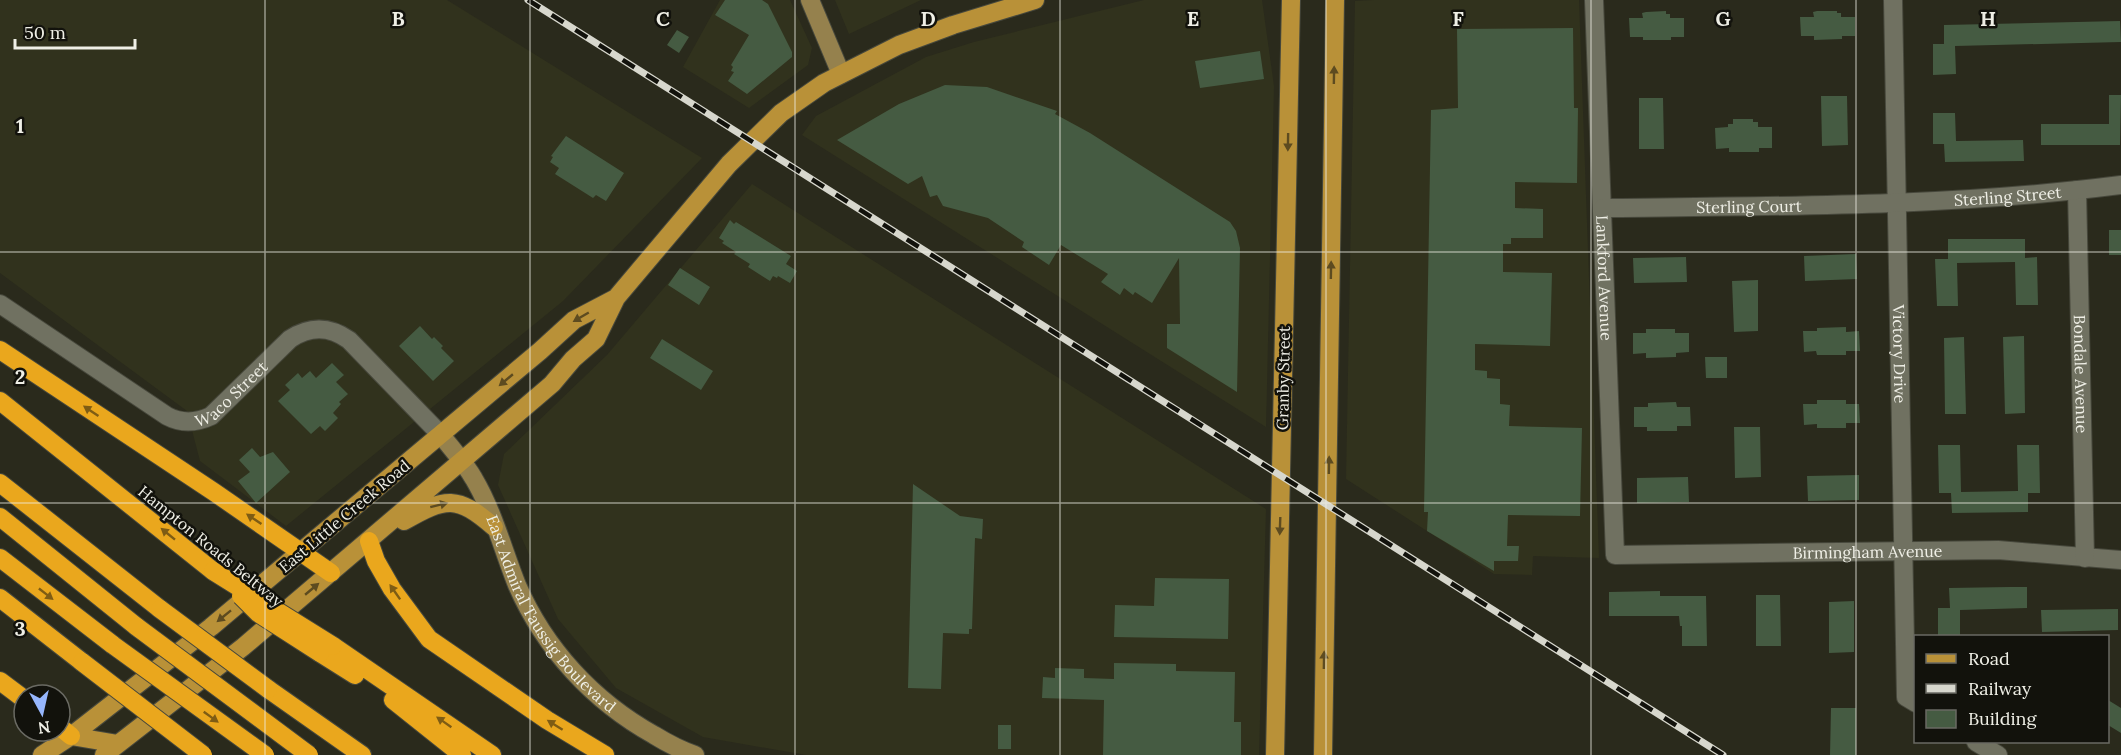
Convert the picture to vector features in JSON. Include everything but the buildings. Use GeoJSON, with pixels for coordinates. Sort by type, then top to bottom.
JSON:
{"type":"FeatureCollection","features":[{"type":"Feature","properties":{"kind":"highway"},"geometry":{"type":"LineString","coordinates":[[0,350],[331,573]]}},
{"type":"Feature","properties":{"kind":"highway","name":"Hampton Roads Beltway"},"geometry":{"type":"LineString","coordinates":[[0,401],[213,570],[327,649]]}},
{"type":"Feature","properties":{"kind":"highway"},"geometry":{"type":"LineString","coordinates":[[0,483],[160,609],[362,755]]}},
{"type":"Feature","properties":{"kind":"highway"},"geometry":{"type":"LineString","coordinates":[[0,517],[137,627],[309,755]]}},
{"type":"Feature","properties":{"kind":"highway"},"geometry":{"type":"LineString","coordinates":[[369,541],[376,561],[392,589],[429,639],[547,720],[605,755]]}},
{"type":"Feature","properties":{"kind":"highway"},"geometry":{"type":"LineString","coordinates":[[0,558],[113,645],[264,755]]}},
{"type":"Feature","properties":{"kind":"highway"},"geometry":{"type":"LineString","coordinates":[[0,598],[203,755]]}},
{"type":"Feature","properties":{"kind":"highway"},"geometry":{"type":"LineString","coordinates":[[327,649],[462,755]]}},
{"type":"Feature","properties":{"kind":"highway"},"geometry":{"type":"LineString","coordinates":[[327,649],[492,755]]}},
{"type":"Feature","properties":{"kind":"main road"},"geometry":{"type":"LineString","coordinates":[[810,0],[841,74]]}},
{"type":"Feature","properties":{"kind":"main road","name":"East Little Creek Road"},"geometry":{"type":"LineString","coordinates":[[111,749],[243,647],[552,384],[573,359],[596,339],[616,298],[729,164],[781,113],[824,83],[899,45],[1035,0]]}},
{"type":"Feature","properties":{"kind":"main road","name":"Granby Street"},"geometry":{"type":"LineString","coordinates":[[1275,755],[1291,0]]}},
{"type":"Feature","properties":{"kind":"main road"},"geometry":{"type":"LineString","coordinates":[[1323,755],[1335,0]]}},
{"type":"Feature","properties":{"kind":"main road","name":"East Little Creek Road"},"geometry":{"type":"LineString","coordinates":[[72,728],[211,627],[441,435],[574,320],[616,298]]}},
{"type":"Feature","properties":{"kind":"main road","name":"East Admiral Taussig Boulevard"},"geometry":{"type":"LineString","coordinates":[[441,435],[474,479],[518,586],[551,645],[572,671],[612,708],[639,727],[682,751],[695,755]]}},
{"type":"Feature","properties":{"kind":"main road"},"geometry":{"type":"LineString","coordinates":[[369,541],[427,508],[452,501],[478,513],[494,527]]}},
{"type":"Feature","properties":{"kind":"main road"},"geometry":{"type":"LineString","coordinates":[[72,734],[111,749]]}},
{"type":"Feature","properties":{"kind":"main road","name":"East Little Creek Road"},"geometry":{"type":"LineString","coordinates":[[42,755],[55,743]]}},
{"type":"Feature","properties":{"kind":"street","name":"Lankford Avenue"},"geometry":{"type":"LineString","coordinates":[[1594,0],[1615,555]]}},
{"type":"Feature","properties":{"kind":"street","name":"Victory Drive"},"geometry":{"type":"LineString","coordinates":[[1893,0],[1906,697],[1914,702]]}},
{"type":"Feature","properties":{"kind":"street","name":"Sterling Street"},"geometry":{"type":"LineString","coordinates":[[1896,204],[2121,185]]}},
{"type":"Feature","properties":{"kind":"street","name":"Bondale Avenue"},"geometry":{"type":"LineString","coordinates":[[2077,190],[2085,558]]}},
{"type":"Feature","properties":{"kind":"street","name":"Sterling Court"},"geometry":{"type":"LineString","coordinates":[[1603,208],[1896,204]]}},
{"type":"Feature","properties":{"kind":"street","name":"Waco Street"},"geometry":{"type":"LineString","coordinates":[[0,304],[167,416],[188,423],[211,416],[290,339],[299,333],[321,329],[333,331],[349,340],[441,435]]}},
{"type":"Feature","properties":{"kind":"street","name":"Birmingham Avenue"},"geometry":{"type":"LineString","coordinates":[[1615,555],[1998,550],[2121,560]]}},
{"type":"Feature","properties":{"kind":"shaded area"},"geometry":{"type":"Polygon","coordinates":[[[0,0],[447,0],[702,158],[563,301],[286,526],[200,461],[187,411],[0,273],[0,0]]]}},
{"type":"Feature","properties":{"kind":"shaded area"},"geometry":{"type":"Polygon","coordinates":[[[720,0],[790,0],[812,48],[808,65],[749,108],[683,67],[720,0]]]}},
{"type":"Feature","properties":{"kind":"shaded area"},"geometry":{"type":"Polygon","coordinates":[[[835,0],[921,0],[849,34],[835,0]]]}},
{"type":"Feature","properties":{"kind":"shaded area"},"geometry":{"type":"Polygon","coordinates":[[[1144,0],[1262,0],[1274,86],[1266,427],[802,135],[816,116],[926,57],[974,42],[1144,0]]]}},
{"type":"Feature","properties":{"kind":"shaded area"},"geometry":{"type":"Polygon","coordinates":[[[1579,0],[1599,558],[1533,556],[1532,575],[1494,574],[1346,479],[1355,1],[1579,0]]]}},
{"type":"Feature","properties":{"kind":"shaded area"},"geometry":{"type":"Polygon","coordinates":[[[752,184],[1266,509],[1259,755],[806,755],[703,737],[616,688],[558,619],[498,485],[504,454],[607,355],[752,184]]]}},
{"type":"Feature","properties":{"kind":"railway"},"geometry":{"type":"LineString","coordinates":[[528,0],[1723,755]]}}]}
